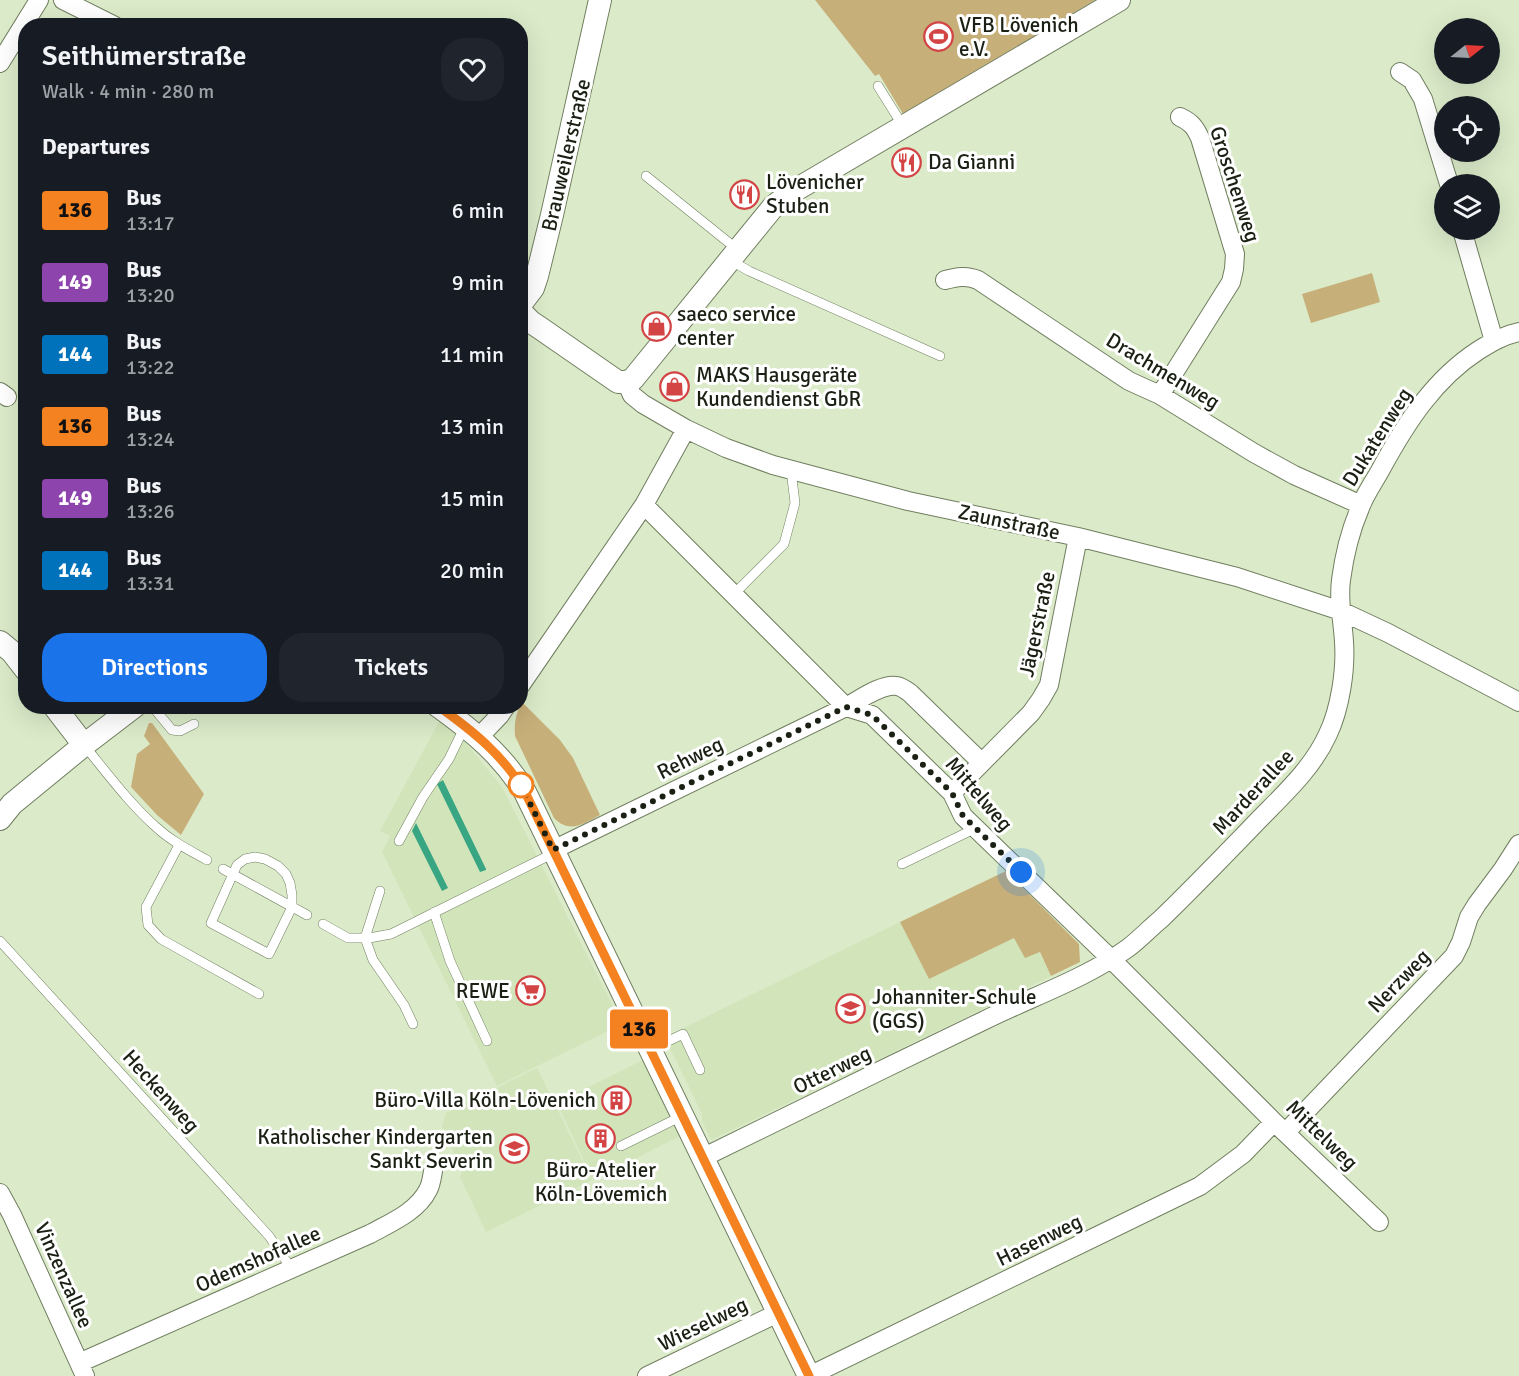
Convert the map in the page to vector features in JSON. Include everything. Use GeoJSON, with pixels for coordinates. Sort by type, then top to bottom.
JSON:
{"type":"FeatureCollection","features":[{"type":"Feature","properties":{"kind":"street"},"geometry":{"type":"LineString","coordinates":[[28,18],[39,0]]}},
{"type":"Feature","properties":{"kind":"street"},"geometry":{"type":"LineString","coordinates":[[63,0],[99,18]]}},
{"type":"Feature","properties":{"kind":"street","name":"Brauweilerstraße"},"geometry":{"type":"LineString","coordinates":[[528,295],[533,288],[539,269],[600,0]]}},
{"type":"Feature","properties":{"kind":"street"},"geometry":{"type":"LineString","coordinates":[[626,382],[633,379],[773,207],[792,192],[1119,0]]}},
{"type":"Feature","properties":{"kind":"street"},"geometry":{"type":"LineString","coordinates":[[0,63],[18,34]]}},
{"type":"Feature","properties":{"kind":"street"},"geometry":{"type":"LineString","coordinates":[[1400,72],[1412,80],[1424,99],[1446,174]]}},
{"type":"Feature","properties":{"kind":"street","name":"Groschenweg"},"geometry":{"type":"LineString","coordinates":[[1160,395],[1231,282],[1234,269],[1235,254],[1200,138],[1190,122],[1180,117]]}},
{"type":"Feature","properties":{"kind":"street"},"geometry":{"type":"LineString","coordinates":[[1465,240],[1494,341]]}},
{"type":"Feature","properties":{"kind":"street","name":"Drachmenweg"},"geometry":{"type":"LineString","coordinates":[[945,280],[969,276],[978,280],[1129,381],[1160,395],[1254,453],[1361,505]]}},
{"type":"Feature","properties":{"kind":"street","name":"Zaunstraße"},"geometry":{"type":"LineString","coordinates":[[528,319],[618,382],[626,382],[632,395],[643,404],[686,429],[726,448],[791,470],[908,501],[1078,537],[1238,577],[1341,611],[1388,633],[1519,702]]}},
{"type":"Feature","properties":{"kind":"street","name":"Dukatenweg"},"geometry":{"type":"LineString","coordinates":[[1341,611],[1341,582],[1352,531],[1361,505],[1394,445],[1430,394],[1450,372],[1494,341],[1519,332]]}},
{"type":"Feature","properties":{"kind":"street"},"geometry":{"type":"LineString","coordinates":[[528,674],[644,506],[686,429]]}},
{"type":"Feature","properties":{"kind":"street","name":"Mittelweg"},"geometry":{"type":"LineString","coordinates":[[644,506],[846,707],[872,715],[952,793],[963,816],[1379,1222]]}},
{"type":"Feature","properties":{"kind":"street","name":"Jägerstraße"},"geometry":{"type":"LineString","coordinates":[[952,793],[1031,714],[1048,685],[1078,537]]}},
{"type":"Feature","properties":{"kind":"street","name":"Marderallee"},"geometry":{"type":"LineString","coordinates":[[1111,959],[1131,945],[1189,893],[1312,763],[1329,734],[1336,712],[1342,677],[1344,645],[1341,611]]}},
{"type":"Feature","properties":{"kind":"street"},"geometry":{"type":"LineString","coordinates":[[0,642],[18,660]]}},
{"type":"Feature","properties":{"kind":"street","name":"Rehweg"},"geometry":{"type":"LineString","coordinates":[[554,851],[883,687],[894,685],[910,693],[981,762]]}},
{"type":"Feature","properties":{"kind":"street"},"geometry":{"type":"LineString","coordinates":[[60,714],[84,745]]}},
{"type":"Feature","properties":{"kind":"street"},"geometry":{"type":"LineString","coordinates":[[0,819],[12,804],[125,714]]}},
{"type":"Feature","properties":{"kind":"street"},"geometry":{"type":"LineString","coordinates":[[448,714],[472,732],[517,778],[809,1376]]}},
{"type":"Feature","properties":{"kind":"street"},"geometry":{"type":"LineString","coordinates":[[472,732],[501,714]]}},
{"type":"Feature","properties":{"kind":"street","name":"Nerzweg"},"geometry":{"type":"LineString","coordinates":[[1280,1126],[1454,956],[1469,917],[1519,843]]}},
{"type":"Feature","properties":{"kind":"street","name":"Otterweg"},"geometry":{"type":"LineString","coordinates":[[702,1158],[1111,959]]}},
{"type":"Feature","properties":{"kind":"street","name":"Hasenweg"},"geometry":{"type":"LineString","coordinates":[[809,1376],[1200,1186],[1280,1126]]}},
{"type":"Feature","properties":{"kind":"street","name":"Odemshofallee"},"geometry":{"type":"LineString","coordinates":[[82,1372],[291,1268],[370,1234],[396,1220],[418,1204],[428,1190],[433,1171]]}},
{"type":"Feature","properties":{"kind":"street","name":"Vinzenzallee"},"geometry":{"type":"LineString","coordinates":[[0,1193],[82,1372]]}},
{"type":"Feature","properties":{"kind":"street","name":"Wieselweg"},"geometry":{"type":"LineString","coordinates":[[647,1376],[778,1313]]}},
{"type":"Feature","properties":{"kind":"lane"},"geometry":{"type":"LineString","coordinates":[[878,86],[903,126]]}},
{"type":"Feature","properties":{"kind":"lane"},"geometry":{"type":"LineString","coordinates":[[646,176],[749,271],[940,356]]}},
{"type":"Feature","properties":{"kind":"lane"},"geometry":{"type":"LineString","coordinates":[[733,595],[784,544],[795,503],[791,470]]}},
{"type":"Feature","properties":{"kind":"lane"},"geometry":{"type":"LineString","coordinates":[[159,714],[172,730],[180,731],[194,724]]}},
{"type":"Feature","properties":{"kind":"lane"},"geometry":{"type":"LineString","coordinates":[[399,841],[423,797],[449,759],[472,732]]}},
{"type":"Feature","properties":{"kind":"lane"},"geometry":{"type":"LineString","coordinates":[[84,745],[134,806],[157,828],[179,845],[207,860]]}},
{"type":"Feature","properties":{"kind":"lane"},"geometry":{"type":"LineString","coordinates":[[902,864],[974,827]]}},
{"type":"Feature","properties":{"kind":"lane"},"geometry":{"type":"LineString","coordinates":[[179,845],[146,906],[148,925],[161,939],[259,994]]}},
{"type":"Feature","properties":{"kind":"lane"},"geometry":{"type":"LineString","coordinates":[[323,924],[348,938],[391,934],[554,851]]}},
{"type":"Feature","properties":{"kind":"lane"},"geometry":{"type":"LineString","coordinates":[[255,857],[278,866],[286,874],[290,883],[292,907],[269,954],[211,923],[232,874],[237,865],[245,859],[255,857]]}},
{"type":"Feature","properties":{"kind":"lane"},"geometry":{"type":"LineString","coordinates":[[223,869],[307,915]]}},
{"type":"Feature","properties":{"kind":"lane"},"geometry":{"type":"LineString","coordinates":[[380,891],[365,938],[373,960],[404,1005],[413,1024]]}},
{"type":"Feature","properties":{"kind":"lane"},"geometry":{"type":"LineString","coordinates":[[434,912],[450,961],[487,1041]]}},
{"type":"Feature","properties":{"kind":"lane","name":"Heckenweg"},"geometry":{"type":"LineString","coordinates":[[0,941],[269,1236],[291,1268]]}},
{"type":"Feature","properties":{"kind":"lane"},"geometry":{"type":"LineString","coordinates":[[649,1050],[682,1034],[700,1070]]}},
{"type":"Feature","properties":{"kind":"lane"},"geometry":{"type":"LineString","coordinates":[[621,1146],[682,1116]]}},
{"type":"Feature","properties":{"kind":"shaded area","name":"VFB Lövenich e.V."},"geometry":{"type":"Polygon","coordinates":[[[815,0],[1095,0],[903,114],[879,74],[875,76],[815,0]]]}},
{"type":"Feature","properties":{"kind":"shaded area"},"geometry":{"type":"Polygon","coordinates":[[[1372,273],[1380,302],[1311,323],[1302,294],[1372,273]]]}},
{"type":"Feature","properties":{"kind":"shaded area"},"geometry":{"type":"Polygon","coordinates":[[[528,708],[560,740],[573,758],[600,815],[577,826],[566,826],[554,818],[515,736],[517,714],[528,714],[528,708]]]}},
{"type":"Feature","properties":{"kind":"shaded area"},"geometry":{"type":"Polygon","coordinates":[[[440,720],[466,743],[502,787],[622,1024],[497,1086],[382,852],[390,836],[380,831],[440,720]]]}},
{"type":"Feature","properties":{"kind":"shaded area"},"geometry":{"type":"Polygon","coordinates":[[[149,723],[152,723],[204,794],[181,835],[157,815],[131,787],[137,754],[150,744],[144,736],[149,723]]]}},
{"type":"Feature","properties":{"kind":"shaded area"},"geometry":{"type":"Polygon","coordinates":[[[443,780],[486,870],[480,872],[437,784],[443,780]]]}},
{"type":"Feature","properties":{"kind":"shaded area"},"geometry":{"type":"Polygon","coordinates":[[[416,823],[448,888],[442,891],[412,831],[416,823]]]}},
{"type":"Feature","properties":{"kind":"shaded area"},"geometry":{"type":"Polygon","coordinates":[[[1006,871],[1079,944],[1080,962],[1051,976],[1040,952],[1025,958],[1014,938],[929,979],[900,922],[1006,871]]]}},
{"type":"Feature","properties":{"kind":"shaded area","name":"Johanniter-Schule (GGS)"},"geometry":{"type":"Polygon","coordinates":[[[900,922],[929,979],[1015,937],[1039,952],[1051,976],[711,1140],[702,1121],[702,1114],[670,1048],[659,1040],[900,922]]]}},
{"type":"Feature","properties":{"kind":"shaded area"},"geometry":{"type":"Polygon","coordinates":[[[643,1060],[680,1136],[593,1180],[557,1103],[643,1060]]]}},
{"type":"Feature","properties":{"kind":"shaded area","name":"Katholischer Kindergarten Sankt Severin"},"geometry":{"type":"Polygon","coordinates":[[[537,1068],[592,1180],[486,1232],[460,1177],[462,1171],[442,1126],[446,1113],[537,1068]]]}},
{"type":"Feature","properties":{"kind":"bus line","name":"136"},"geometry":{"type":"LineString","coordinates":[[449,714],[480,737],[517,778],[525,792],[809,1376]]}},
{"type":"Feature","properties":{"kind":"place","name":"VFB Lövenich e.V."},"geometry":{"type":"Point","coordinates":[938,37]}},
{"type":"Feature","properties":{"kind":"place","name":"Da Gianni"},"geometry":{"type":"Point","coordinates":[907,162]}},
{"type":"Feature","properties":{"kind":"place","name":"Lövenicher Stuben"},"geometry":{"type":"Point","coordinates":[745,194]}},
{"type":"Feature","properties":{"kind":"place","name":"saeco service center"},"geometry":{"type":"Point","coordinates":[656,326]}},
{"type":"Feature","properties":{"kind":"place","name":"MAKS Hausgeräte Kundendienst GbR"},"geometry":{"type":"Point","coordinates":[675,387]}},
{"type":"Feature","properties":{"kind":"place","name":"REWE"},"geometry":{"type":"Point","coordinates":[531,991]}},
{"type":"Feature","properties":{"kind":"place","name":"Johanniter-Schule (GGS)"},"geometry":{"type":"Point","coordinates":[851,1009]}},
{"type":"Feature","properties":{"kind":"place","name":"Büro-Villa Köln-Lövenich"},"geometry":{"type":"Point","coordinates":[617,1100]}},
{"type":"Feature","properties":{"kind":"place","name":"Büro-Atelier Köln-Lövemich"},"geometry":{"type":"Point","coordinates":[601,1139]}},
{"type":"Feature","properties":{"kind":"place","name":"Katholischer Kindergarten Sankt Severin"},"geometry":{"type":"Point","coordinates":[514,1149]}},
{"type":"Feature","properties":{"kind":"route"},"geometry":{"type":"LineString","coordinates":[[521,785],[553,850],[846,707],[872,715],[952,793],[963,816],[1021,872]]}}]}
